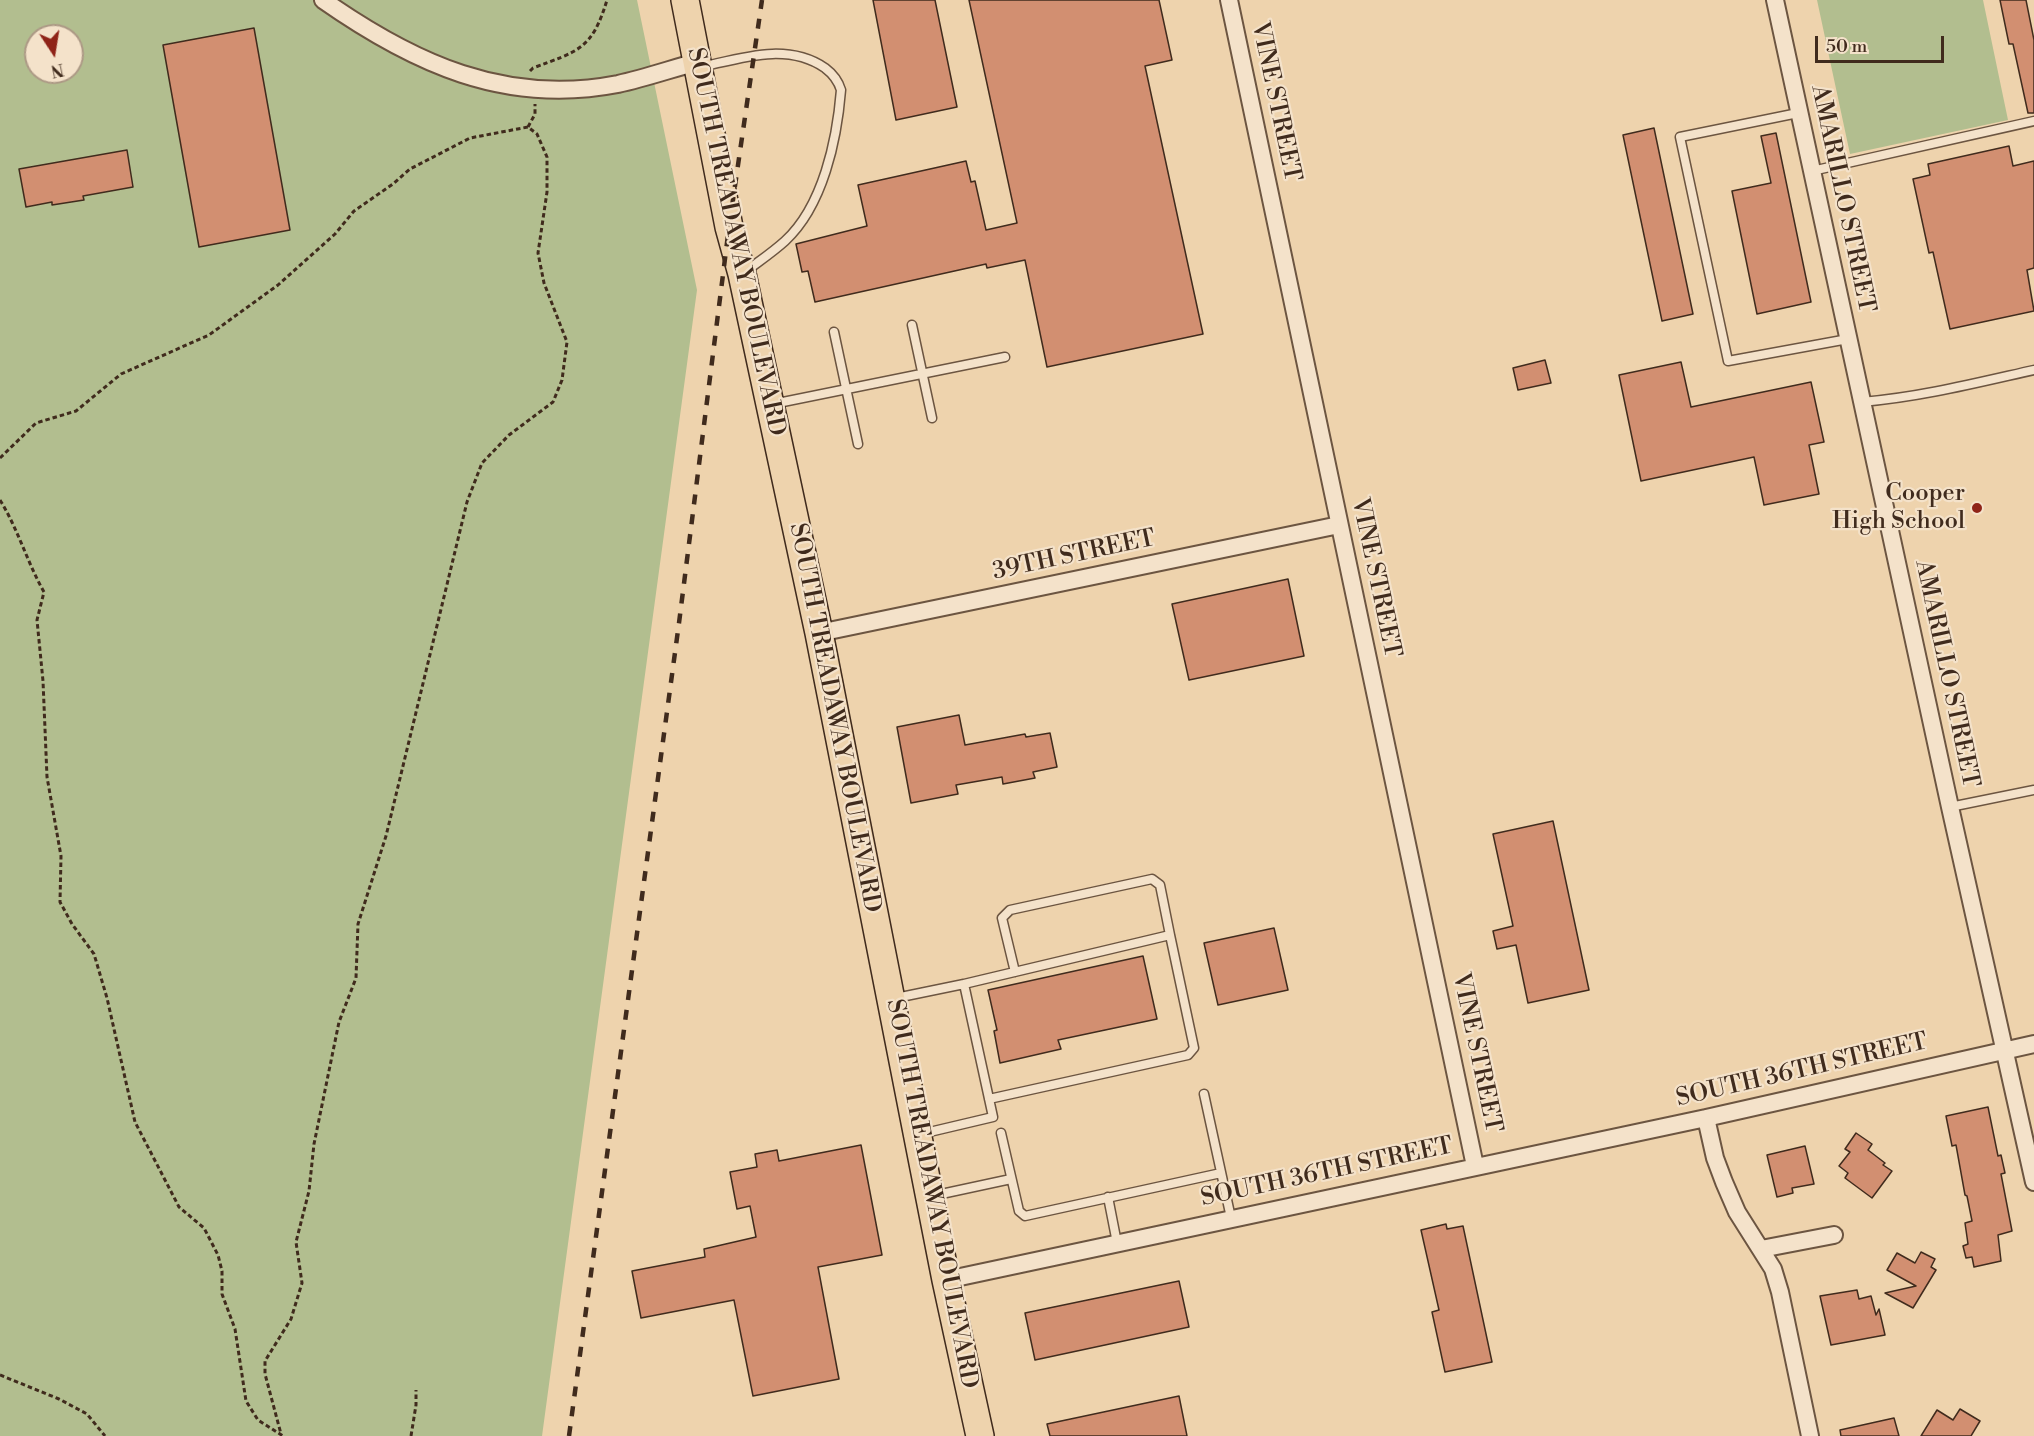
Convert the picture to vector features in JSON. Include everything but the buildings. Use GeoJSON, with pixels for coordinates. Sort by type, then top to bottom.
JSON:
{"type":"FeatureCollection","features":[{"type":"Feature","properties":{"kind":"main road","name":"SOUTH TREADAWAY BOULEVARD"},"geometry":{"type":"LineString","coordinates":[[684,0],[729,227],[742,274],[819,633],[946,1280],[980,1436]]}},
{"type":"Feature","properties":{"kind":"street"},"geometry":{"type":"LineString","coordinates":[[323,0],[393,45],[458,74],[519,88],[565,90],[617,84],[698,65]]}},
{"type":"Feature","properties":{"kind":"street","name":"VINE STREET"},"geometry":{"type":"LineString","coordinates":[[1228,0],[1475,1166]]}},
{"type":"Feature","properties":{"kind":"street","name":"AMARILLO STREET"},"geometry":{"type":"LineString","coordinates":[[1774,0],[2034,1182]]}},
{"type":"Feature","properties":{"kind":"street","name":"39TH STREET"},"geometry":{"type":"LineString","coordinates":[[819,633],[1339,525]]}},
{"type":"Feature","properties":{"kind":"street","name":"SOUTH 36TH STREET"},"geometry":{"type":"LineString","coordinates":[[946,1280],[1706,1118],[2034,1044]]}},
{"type":"Feature","properties":{"kind":"street"},"geometry":{"type":"LineString","coordinates":[[1706,1118],[1715,1158],[1737,1212],[1773,1269],[1780,1292],[1810,1436]]}},
{"type":"Feature","properties":{"kind":"street"},"geometry":{"type":"LineString","coordinates":[[1761,1249],[1834,1235]]}},
{"type":"Feature","properties":{"kind":"lane"},"geometry":{"type":"LineString","coordinates":[[698,65],[754,55],[787,53],[801,56],[819,65],[832,74],[839,83],[840,100],[830,153],[825,176],[818,192],[786,240],[742,274]]}},
{"type":"Feature","properties":{"kind":"lane"},"geometry":{"type":"LineString","coordinates":[[1798,113],[1680,137],[1728,362],[1848,339]]}},
{"type":"Feature","properties":{"kind":"lane"},"geometry":{"type":"LineString","coordinates":[[1812,171],[2034,122]]}},
{"type":"Feature","properties":{"kind":"lane"},"geometry":{"type":"LineString","coordinates":[[912,325],[932,418]]}},
{"type":"Feature","properties":{"kind":"lane"},"geometry":{"type":"LineString","coordinates":[[834,332],[858,444]]}},
{"type":"Feature","properties":{"kind":"lane"},"geometry":{"type":"LineString","coordinates":[[770,405],[1005,357]]}},
{"type":"Feature","properties":{"kind":"lane"},"geometry":{"type":"LineString","coordinates":[[1862,402],[1925,394],[1983,383],[2034,369]]}},
{"type":"Feature","properties":{"kind":"lane"},"geometry":{"type":"LineString","coordinates":[[1950,807],[2034,790]]}},
{"type":"Feature","properties":{"kind":"lane"},"geometry":{"type":"LineString","coordinates":[[989,1100],[1188,1055],[1194,1048],[1160,885],[1152,879],[1010,910],[1002,918],[1015,972]]}},
{"type":"Feature","properties":{"kind":"lane"},"geometry":{"type":"LineString","coordinates":[[891,999],[1170,935]]}},
{"type":"Feature","properties":{"kind":"lane"},"geometry":{"type":"LineString","coordinates":[[917,1135],[993,1117],[964,984]]}},
{"type":"Feature","properties":{"kind":"lane"},"geometry":{"type":"LineString","coordinates":[[1204,1095],[1231,1218]]}},
{"type":"Feature","properties":{"kind":"lane"},"geometry":{"type":"LineString","coordinates":[[1001,1133],[1019,1212],[1025,1216],[1221,1173]]}},
{"type":"Feature","properties":{"kind":"lane"},"geometry":{"type":"LineString","coordinates":[[930,1196],[1011,1179]]}},
{"type":"Feature","properties":{"kind":"lane"},"geometry":{"type":"LineString","coordinates":[[1108,1197],[1117,1243]]}},
{"type":"Feature","properties":{"kind":"path"},"geometry":{"type":"LineString","coordinates":[[527,75],[532,68],[583,46],[599,26],[607,0]]}},
{"type":"Feature","properties":{"kind":"path"},"geometry":{"type":"LineString","coordinates":[[528,127],[535,114],[536,101]]}},
{"type":"Feature","properties":{"kind":"path"},"geometry":{"type":"LineString","coordinates":[[0,458],[36,423],[76,411],[121,374],[209,335],[278,285],[335,234],[354,211],[393,184],[410,169],[470,138],[528,127],[537,134],[547,157],[547,192],[538,253],[544,283],[567,342],[562,380],[553,402],[509,435],[482,463],[467,502],[386,836],[358,924],[356,978],[339,1022],[314,1144],[309,1191],[296,1242],[302,1283],[291,1318],[265,1361],[265,1374],[282,1435]]}},
{"type":"Feature","properties":{"kind":"path"},"geometry":{"type":"LineString","coordinates":[[0,500],[13,520],[31,569],[44,592],[37,620],[43,681],[47,777],[61,856],[60,902],[72,924],[94,954],[107,998],[135,1122],[179,1207],[204,1228],[218,1256],[222,1271],[222,1294],[235,1329],[246,1401],[258,1420],[282,1435]]}},
{"type":"Feature","properties":{"kind":"path"},"geometry":{"type":"LineString","coordinates":[[0,1376],[59,1399],[87,1414],[105,1436]]}},
{"type":"Feature","properties":{"kind":"path"},"geometry":{"type":"LineString","coordinates":[[411,1436],[416,1390]]}},
{"type":"Feature","properties":{"kind":"green space"},"geometry":{"type":"Polygon","coordinates":[[[0,0],[637,0],[697,290],[542,1436],[0,1436],[0,0]]]}},
{"type":"Feature","properties":{"kind":"green space"},"geometry":{"type":"Polygon","coordinates":[[[1817,0],[1983,0],[2008,120],[1850,154],[1817,0]]]}},
{"type":"Feature","properties":{"kind":"railway"},"geometry":{"type":"LineString","coordinates":[[569,1436],[679,623],[729,227],[762,0]]}},
{"type":"Feature","properties":{"kind":"place","name":"Cooper High School"},"geometry":{"type":"Point","coordinates":[1977,508]}}]}
